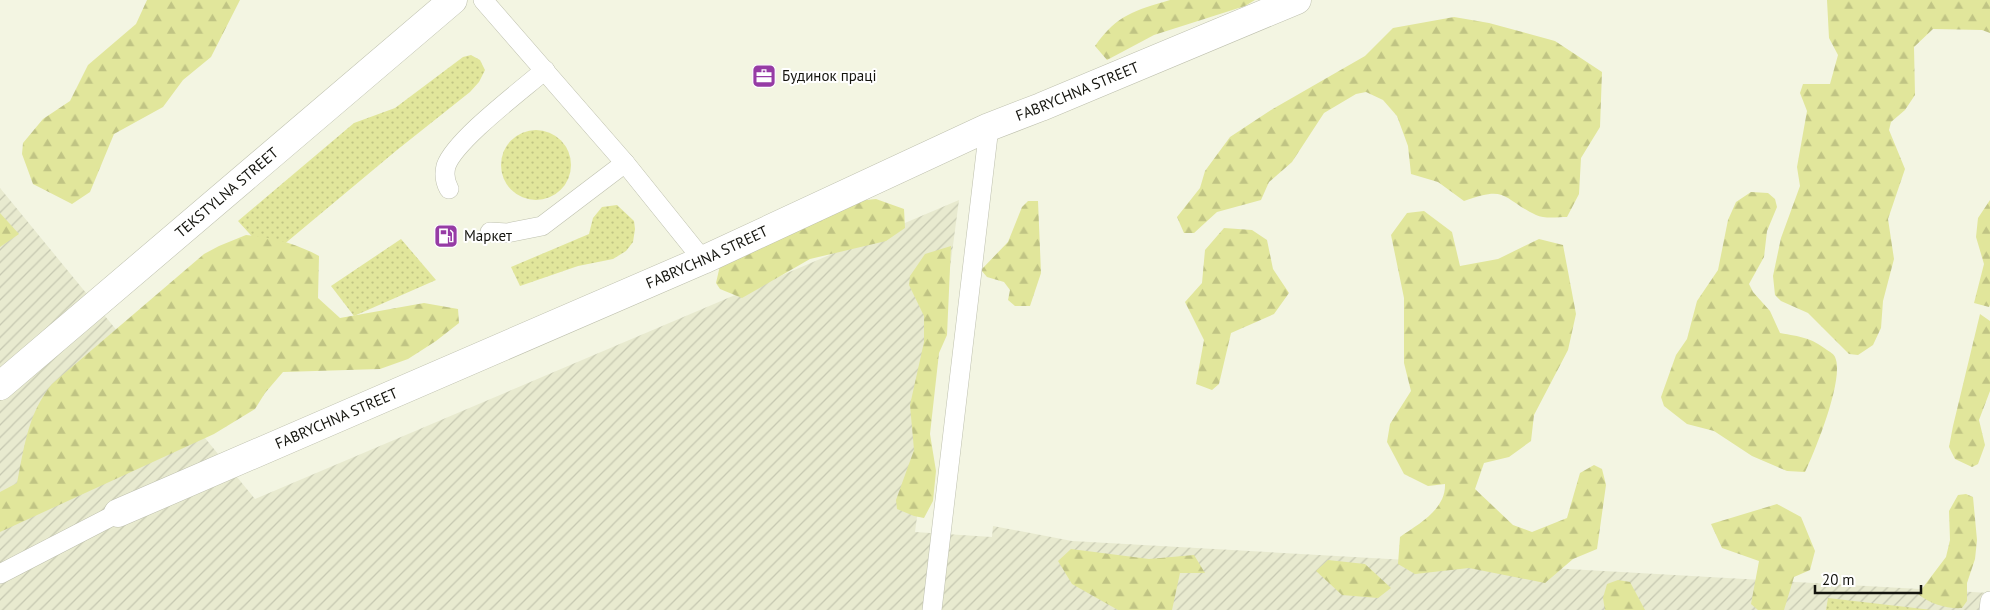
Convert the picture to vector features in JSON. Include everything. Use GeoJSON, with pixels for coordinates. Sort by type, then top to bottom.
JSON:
{"type":"FeatureCollection","features":[{"type":"Feature","properties":{"kind":"street","name":"TEKSTYLNA STREET"},"geometry":{"type":"LineString","coordinates":[[0,386],[453,0]]}},
{"type":"Feature","properties":{"kind":"street","name":"FABRYCHNA STREET"},"geometry":{"type":"LineString","coordinates":[[118,513],[703,260],[989,128],[1297,0]]}},
{"type":"Feature","properties":{"kind":"lane"},"geometry":{"type":"LineString","coordinates":[[483,0],[625,163],[703,260]]}},
{"type":"Feature","properties":{"kind":"lane"},"geometry":{"type":"LineString","coordinates":[[449,189],[445,182],[446,167],[457,149],[475,130],[545,70]]}},
{"type":"Feature","properties":{"kind":"lane"},"geometry":{"type":"LineString","coordinates":[[932,610],[989,128]]}},
{"type":"Feature","properties":{"kind":"lane"},"geometry":{"type":"LineString","coordinates":[[490,232],[507,234],[542,226],[625,163]]}},
{"type":"Feature","properties":{"kind":"lane"},"geometry":{"type":"LineString","coordinates":[[0,574],[118,513]]}},
{"type":"Feature","properties":{"kind":"lane"},"geometry":{"type":"LineString","coordinates":[[1989,610],[1990,601]]}},
{"type":"Feature","properties":{"kind":"shaded area"},"geometry":{"type":"Polygon","coordinates":[[[0,188],[255,499],[959,200],[915,532],[992,537],[993,526],[1072,541],[1990,593],[1990,610],[0,610],[0,188]]]}},
{"type":"Feature","properties":{"kind":"green space"},"geometry":{"type":"Polygon","coordinates":[[[147,0],[240,0],[211,57],[183,80],[163,107],[114,134],[90,192],[72,204],[33,184],[22,154],[23,143],[43,119],[70,101],[88,65],[136,24],[147,0]]]}},
{"type":"Feature","properties":{"kind":"green space"},"geometry":{"type":"Polygon","coordinates":[[[1170,0],[1255,0],[1245,6],[1154,35],[1107,60],[1095,46],[1103,35],[1119,20],[1146,7],[1170,0]]]}},
{"type":"Feature","properties":{"kind":"green space"},"geometry":{"type":"Polygon","coordinates":[[[1827,0],[1990,0],[1990,33],[1982,30],[1933,29],[1914,47],[1915,95],[1905,110],[1891,122],[1889,130],[1905,169],[1888,219],[1894,259],[1883,301],[1881,328],[1873,345],[1858,355],[1849,354],[1808,313],[1781,301],[1775,295],[1773,276],[1781,238],[1800,186],[1797,167],[1807,111],[1800,93],[1803,84],[1830,84],[1838,55],[1829,38],[1827,0]]]}},
{"type":"Feature","properties":{"kind":"green space"},"geometry":{"type":"Polygon","coordinates":[[[1454,17],[1489,23],[1555,41],[1602,72],[1600,127],[1581,158],[1579,194],[1567,217],[1539,216],[1497,194],[1478,196],[1464,201],[1438,182],[1411,174],[1408,146],[1397,116],[1383,100],[1366,92],[1356,94],[1324,113],[1292,162],[1269,182],[1261,200],[1217,212],[1194,233],[1184,233],[1177,217],[1200,188],[1205,171],[1230,137],[1271,110],[1365,56],[1393,28],[1454,17]]]}},
{"type":"Feature","properties":{"kind":"green space"},"geometry":{"type":"Polygon","coordinates":[[[471,55],[480,60],[485,70],[479,82],[470,92],[270,256],[238,221],[354,123],[395,108],[463,57],[471,55]]]}},
{"type":"Feature","properties":{"kind":"green space"},"geometry":{"type":"Polygon","coordinates":[[[536,130],[549,133],[561,140],[568,152],[571,165],[568,178],[561,190],[549,197],[536,200],[523,197],[511,190],[504,178],[501,165],[504,152],[511,140],[523,133],[536,130]]]}},
{"type":"Feature","properties":{"kind":"green space"},"geometry":{"type":"Polygon","coordinates":[[[1751,192],[1768,193],[1775,199],[1777,207],[1767,231],[1764,257],[1749,284],[1753,292],[1770,311],[1780,333],[1815,342],[1834,355],[1837,367],[1833,397],[1828,414],[1805,472],[1787,471],[1752,456],[1714,431],[1687,424],[1664,406],[1661,397],[1676,355],[1687,339],[1697,301],[1718,270],[1728,220],[1736,202],[1751,192]]]}},
{"type":"Feature","properties":{"kind":"green space"},"geometry":{"type":"Polygon","coordinates":[[[876,199],[904,209],[905,228],[886,241],[810,259],[742,298],[720,289],[716,283],[721,261],[847,202],[876,199]]]}},
{"type":"Feature","properties":{"kind":"green space"},"geometry":{"type":"Polygon","coordinates":[[[1990,200],[1989,307],[1974,303],[1984,264],[1976,237],[1978,218],[1990,200]]]}},
{"type":"Feature","properties":{"kind":"green space"},"geometry":{"type":"Polygon","coordinates":[[[1028,201],[1038,201],[1041,273],[1030,306],[1015,306],[1008,300],[1010,290],[1004,282],[987,277],[981,270],[1008,242],[1022,207],[1028,201]]]}},
{"type":"Feature","properties":{"kind":"green space"},"geometry":{"type":"Polygon","coordinates":[[[617,205],[634,221],[633,242],[626,251],[613,259],[578,266],[520,286],[511,267],[589,234],[593,218],[602,207],[617,205]]]}},
{"type":"Feature","properties":{"kind":"green space"},"geometry":{"type":"Polygon","coordinates":[[[1424,211],[1452,232],[1460,266],[1498,259],[1539,239],[1563,245],[1576,314],[1568,350],[1534,415],[1531,441],[1509,457],[1484,463],[1475,489],[1513,525],[1532,532],[1567,518],[1580,473],[1594,465],[1602,469],[1606,485],[1597,549],[1573,559],[1545,583],[1469,568],[1415,574],[1398,564],[1400,537],[1436,509],[1444,493],[1445,484],[1428,486],[1404,474],[1387,442],[1390,424],[1411,391],[1404,363],[1404,298],[1391,235],[1407,213],[1424,211]]]}},
{"type":"Feature","properties":{"kind":"green space"},"geometry":{"type":"Polygon","coordinates":[[[0,213],[19,234],[0,247],[0,213]]]}},
{"type":"Feature","properties":{"kind":"green space"},"geometry":{"type":"Polygon","coordinates":[[[1224,228],[1252,230],[1267,240],[1273,269],[1289,293],[1274,314],[1231,333],[1219,384],[1212,390],[1196,384],[1204,340],[1185,302],[1202,283],[1205,250],[1224,228]]]}},
{"type":"Feature","properties":{"kind":"green space"},"geometry":{"type":"Polygon","coordinates":[[[246,235],[284,242],[319,256],[318,298],[340,318],[424,303],[458,309],[459,323],[408,359],[380,369],[283,372],[265,393],[255,409],[214,434],[0,532],[0,492],[17,483],[32,419],[37,407],[52,384],[204,254],[246,235]]]}},
{"type":"Feature","properties":{"kind":"green space"},"geometry":{"type":"Polygon","coordinates":[[[401,239],[436,280],[354,316],[331,286],[401,239]]]}},
{"type":"Feature","properties":{"kind":"green space"},"geometry":{"type":"Polygon","coordinates":[[[951,246],[947,335],[939,353],[930,434],[936,471],[933,501],[924,518],[897,509],[896,500],[914,450],[910,405],[924,342],[924,316],[909,285],[910,276],[925,254],[951,246]]]}},
{"type":"Feature","properties":{"kind":"green space"},"geometry":{"type":"Polygon","coordinates":[[[1980,314],[1990,321],[1990,391],[1979,420],[1985,445],[1978,464],[1972,467],[1955,459],[1949,447],[1980,314]]]}},
{"type":"Feature","properties":{"kind":"green space"},"geometry":{"type":"Polygon","coordinates":[[[1966,494],[1973,497],[1977,540],[1975,559],[1967,583],[1967,601],[1962,608],[1950,608],[1933,603],[1918,594],[1946,557],[1950,540],[1949,511],[1958,495],[1966,494]]]}},
{"type":"Feature","properties":{"kind":"green space"},"geometry":{"type":"Polygon","coordinates":[[[1777,504],[1801,517],[1815,551],[1810,570],[1794,577],[1784,610],[1758,610],[1751,604],[1759,561],[1722,548],[1711,524],[1777,504]]]}},
{"type":"Feature","properties":{"kind":"green space"},"geometry":{"type":"Polygon","coordinates":[[[1071,549],[1149,559],[1194,555],[1205,573],[1180,573],[1172,610],[1118,610],[1072,584],[1058,561],[1071,549]]]}},
{"type":"Feature","properties":{"kind":"green space"},"geometry":{"type":"Polygon","coordinates":[[[1328,560],[1365,564],[1391,588],[1378,598],[1342,595],[1316,571],[1328,560]]]}},
{"type":"Feature","properties":{"kind":"green space"},"geometry":{"type":"Polygon","coordinates":[[[1618,580],[1630,582],[1645,610],[1605,610],[1603,598],[1607,584],[1618,580]]]}},
{"type":"Feature","properties":{"kind":"green space"},"geometry":{"type":"Polygon","coordinates":[[[1828,598],[1932,610],[1826,610],[1828,598]]]}},
{"type":"Feature","properties":{"kind":"place","name":"Будинок праці"},"geometry":{"type":"Point","coordinates":[764,76]}},
{"type":"Feature","properties":{"kind":"place","name":"Маркет"},"geometry":{"type":"Point","coordinates":[446,236]}}]}
